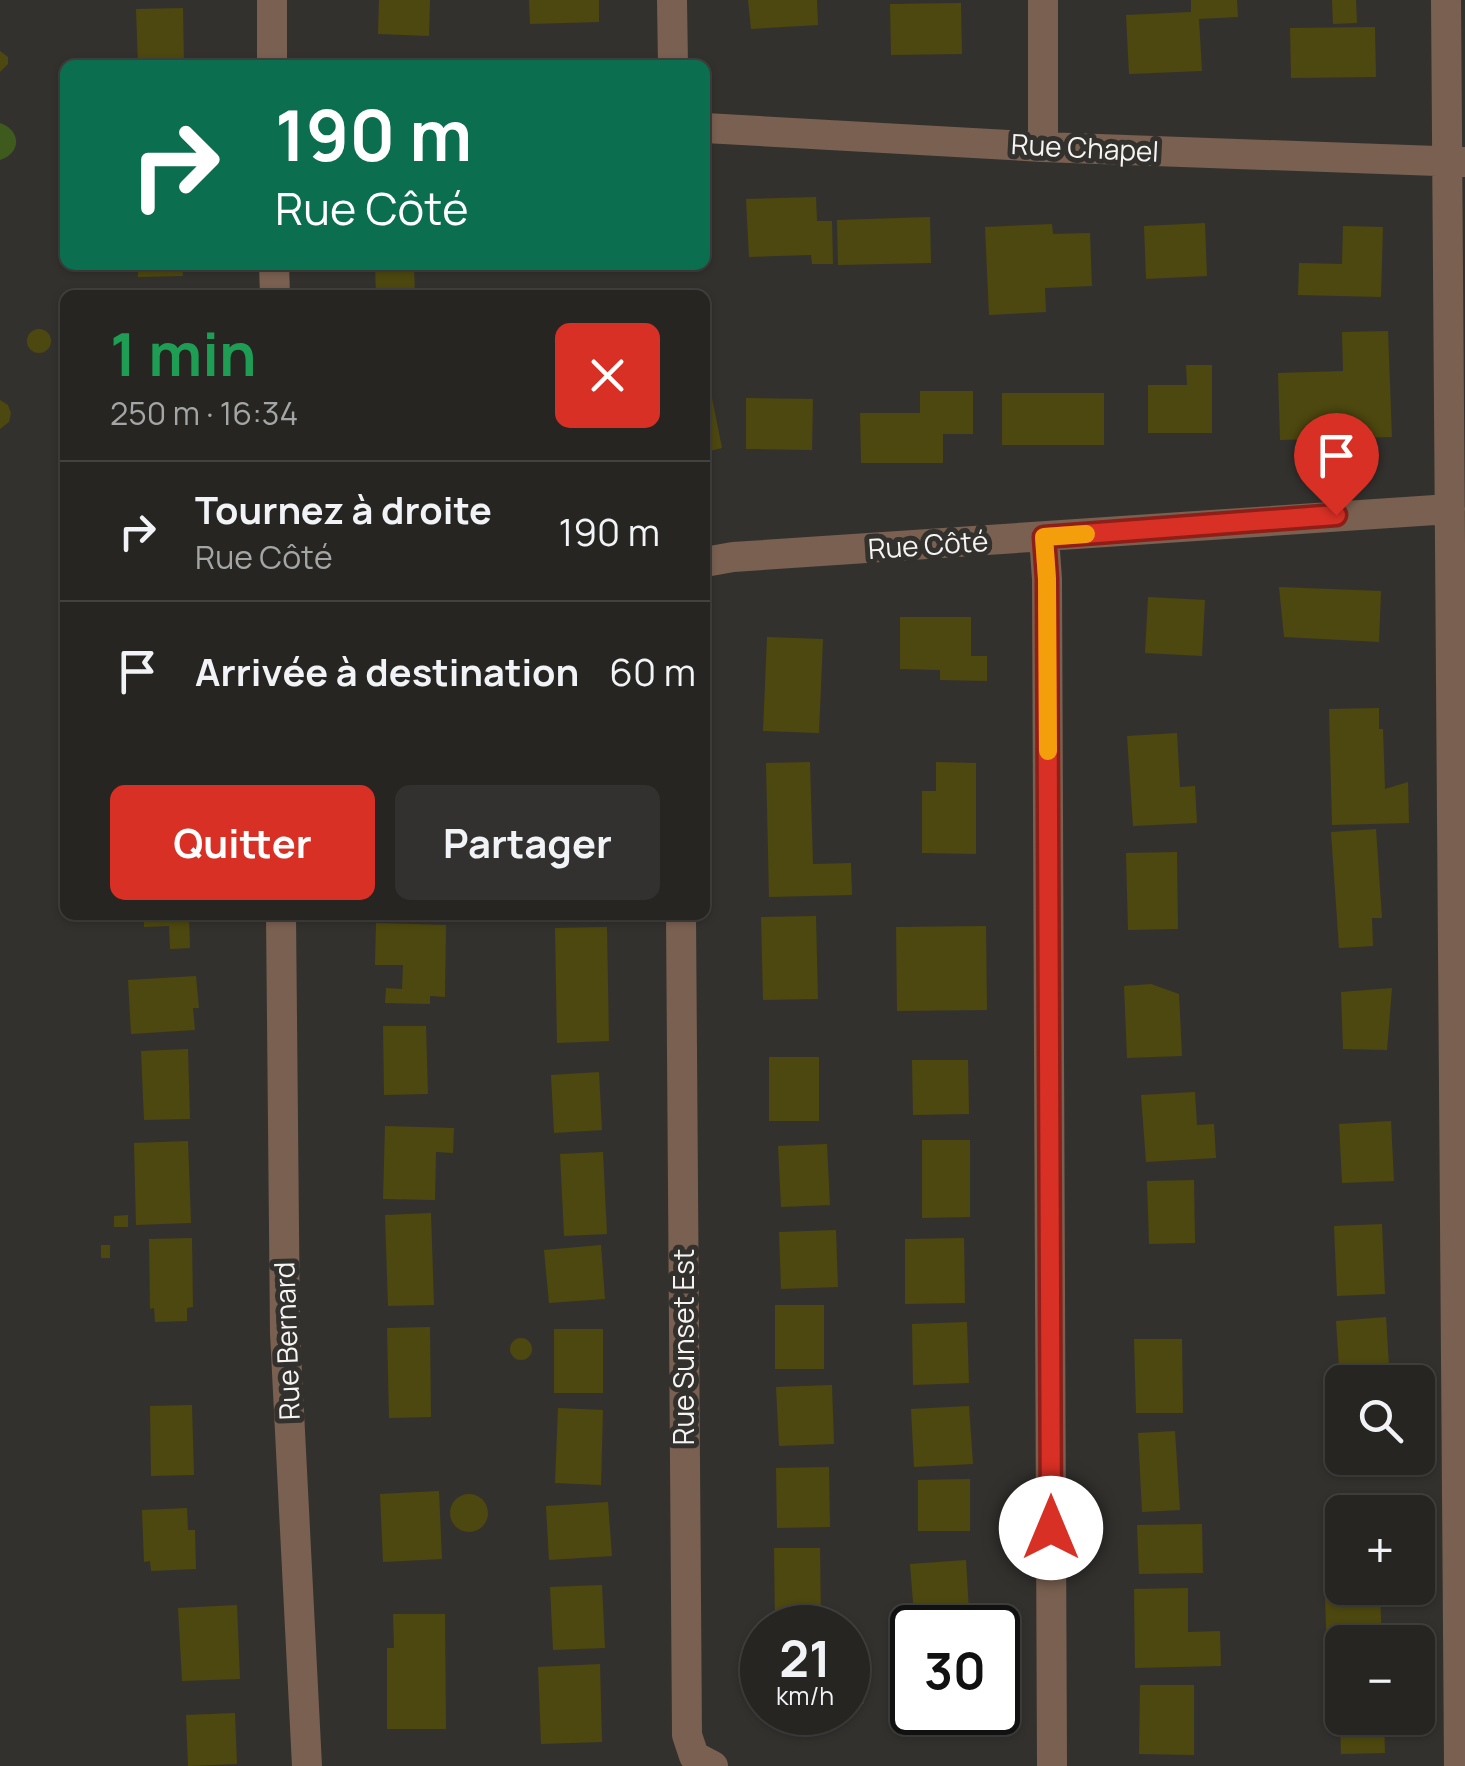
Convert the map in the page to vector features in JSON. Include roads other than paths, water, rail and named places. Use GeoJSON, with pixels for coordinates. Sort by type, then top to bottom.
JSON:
{"type":"FeatureCollection","features":[{"type":"Feature","properties":{"kind":"street"},"geometry":{"type":"LineString","coordinates":[[272,0],[272,60]]}},
{"type":"Feature","properties":{"kind":"street"},"geometry":{"type":"LineString","coordinates":[[672,0],[672,60]]}},
{"type":"Feature","properties":{"kind":"street"},"geometry":{"type":"LineString","coordinates":[[1043,0],[1044,147]]}},
{"type":"Feature","properties":{"kind":"street"},"geometry":{"type":"LineString","coordinates":[[1446,0],[1457,162],[1450,509],[1459,1766]]}},
{"type":"Feature","properties":{"kind":"street","name":"Rue Chapel"},"geometry":{"type":"LineString","coordinates":[[710,128],[1044,147],[1457,162]]}},
{"type":"Feature","properties":{"kind":"street","name":"Rue Côté"},"geometry":{"type":"LineString","coordinates":[[710,561],[1450,509]]}},
{"type":"Feature","properties":{"kind":"street"},"geometry":{"type":"LineString","coordinates":[[1044,537],[1048,598],[1052,1766]]}},
{"type":"Feature","properties":{"kind":"street","name":"Rue Bernard"},"geometry":{"type":"LineString","coordinates":[[280,920],[285,1334],[308,1766]]}},
{"type":"Feature","properties":{"kind":"street","name":"Rue Sunset Est"},"geometry":{"type":"LineString","coordinates":[[681,920],[687,1735],[694,1756],[713,1766]]}}]}
